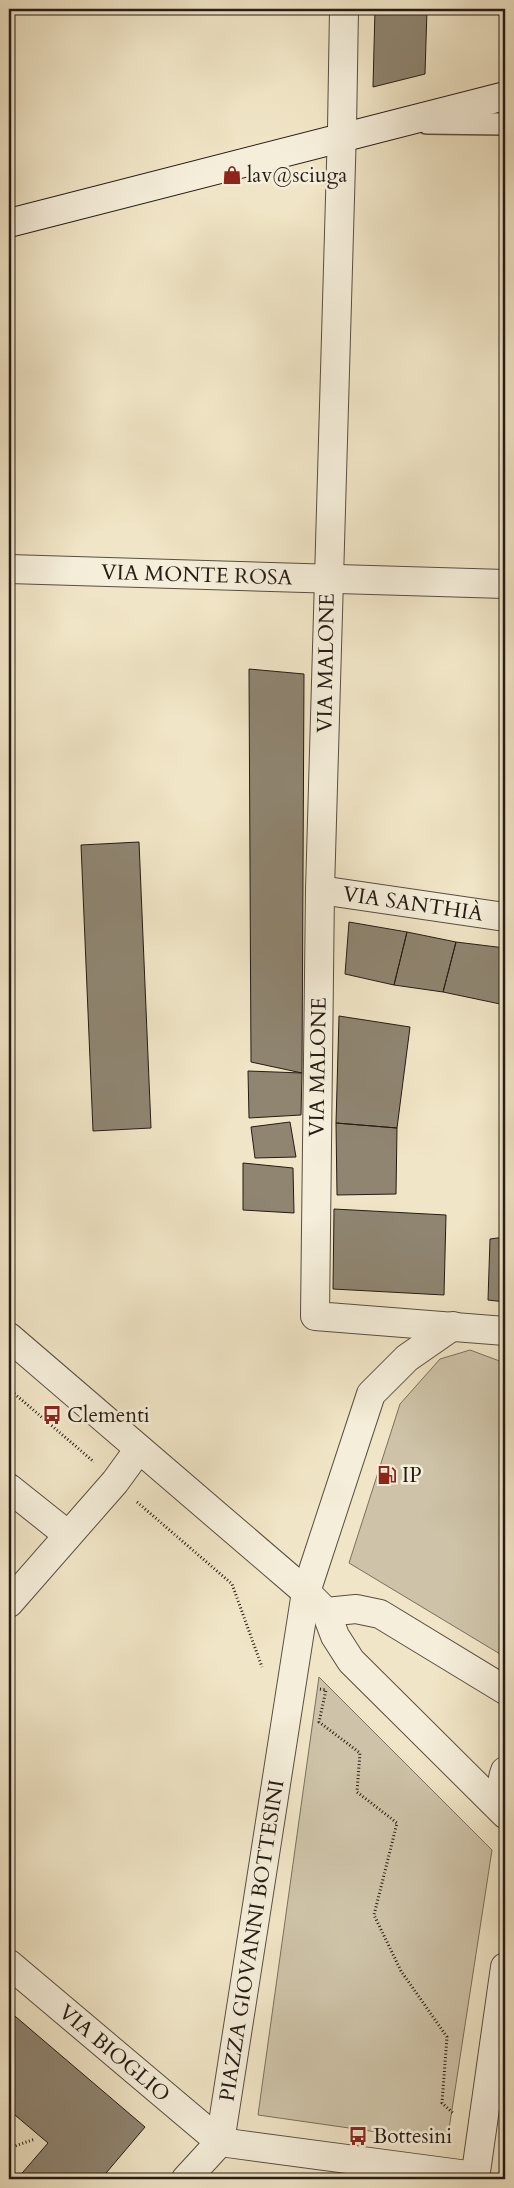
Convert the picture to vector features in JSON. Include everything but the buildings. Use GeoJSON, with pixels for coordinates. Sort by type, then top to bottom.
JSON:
{"type":"FeatureCollection","features":[{"type":"Feature","properties":{"kind":"street","name":"VIA MALONE"},"geometry":{"type":"LineString","coordinates":[[344,9],[342,138],[320,890],[315,1316],[452,1326]]}},
{"type":"Feature","properties":{"kind":"street"},"geometry":{"type":"LineString","coordinates":[[9,223],[505,96]]}},
{"type":"Feature","properties":{"kind":"street"},"geometry":{"type":"LineString","coordinates":[[402,122],[505,124]]}},
{"type":"Feature","properties":{"kind":"street","name":"VIA MONTE ROSA"},"geometry":{"type":"LineString","coordinates":[[9,569],[505,584]]}},
{"type":"Feature","properties":{"kind":"street","name":"VIA SANTHIÀ"},"geometry":{"type":"LineString","coordinates":[[320,890],[505,917]]}},
{"type":"Feature","properties":{"kind":"street"},"geometry":{"type":"LineString","coordinates":[[452,1326],[505,1331]]}},
{"type":"Feature","properties":{"kind":"street","name":"PIAZZA GIOVANNI BOTTESINI"},"geometry":{"type":"LineString","coordinates":[[220,2142],[306,1592],[371,1394],[408,1358],[452,1326]]}},
{"type":"Feature","properties":{"kind":"street"},"geometry":{"type":"LineString","coordinates":[[9,1337],[306,1592],[326,1612],[335,1636],[351,1661],[505,1814]]}},
{"type":"Feature","properties":{"kind":"street"},"geometry":{"type":"LineString","coordinates":[[9,1603],[115,1482],[139,1449]]}},
{"type":"Feature","properties":{"kind":"street"},"geometry":{"type":"LineString","coordinates":[[9,1488],[68,1535]]}},
{"type":"Feature","properties":{"kind":"street"},"geometry":{"type":"LineString","coordinates":[[326,1612],[356,1608],[380,1614],[505,1690]]}},
{"type":"Feature","properties":{"kind":"street"},"geometry":{"type":"LineString","coordinates":[[505,1771],[502,1797],[505,1809]]}},
{"type":"Feature","properties":{"kind":"street","name":"VIA BIOGLIO"},"geometry":{"type":"LineString","coordinates":[[9,1964],[220,2142]]}},
{"type":"Feature","properties":{"kind":"street"},"geometry":{"type":"LineString","coordinates":[[186,2179],[220,2142],[476,2178],[505,1971]]}},
{"type":"Feature","properties":{"kind":"path"},"geometry":{"type":"LineString","coordinates":[[9,1389],[232,1584],[267,1681],[326,1690],[320,1722],[360,1753],[357,1792],[397,1823],[374,1915],[401,1971],[447,2037],[442,2103],[465,2123],[484,2126]]}},
{"type":"Feature","properties":{"kind":"path"},"geometry":{"type":"LineString","coordinates":[[9,2148],[35,2139]]}},
{"type":"Feature","properties":{"kind":"shaded area"},"geometry":{"type":"Polygon","coordinates":[[[470,1350],[505,1363],[505,1657],[349,1563],[400,1404],[440,1359],[470,1350]]]}},
{"type":"Feature","properties":{"kind":"shaded area"},"geometry":{"type":"Polygon","coordinates":[[[319,1677],[492,1850],[447,2142],[258,2115],[319,1677]]]}},
{"type":"Feature","properties":{"kind":"place","name":"lav@sciuga"},"geometry":{"type":"Point","coordinates":[232,175]}},
{"type":"Feature","properties":{"kind":"place","name":"Clementi"},"geometry":{"type":"Point","coordinates":[52,1415]}},
{"type":"Feature","properties":{"kind":"place","name":"IP"},"geometry":{"type":"Point","coordinates":[387,1475]}},
{"type":"Feature","properties":{"kind":"place","name":"Bottesini"},"geometry":{"type":"Point","coordinates":[358,2136]}}]}
